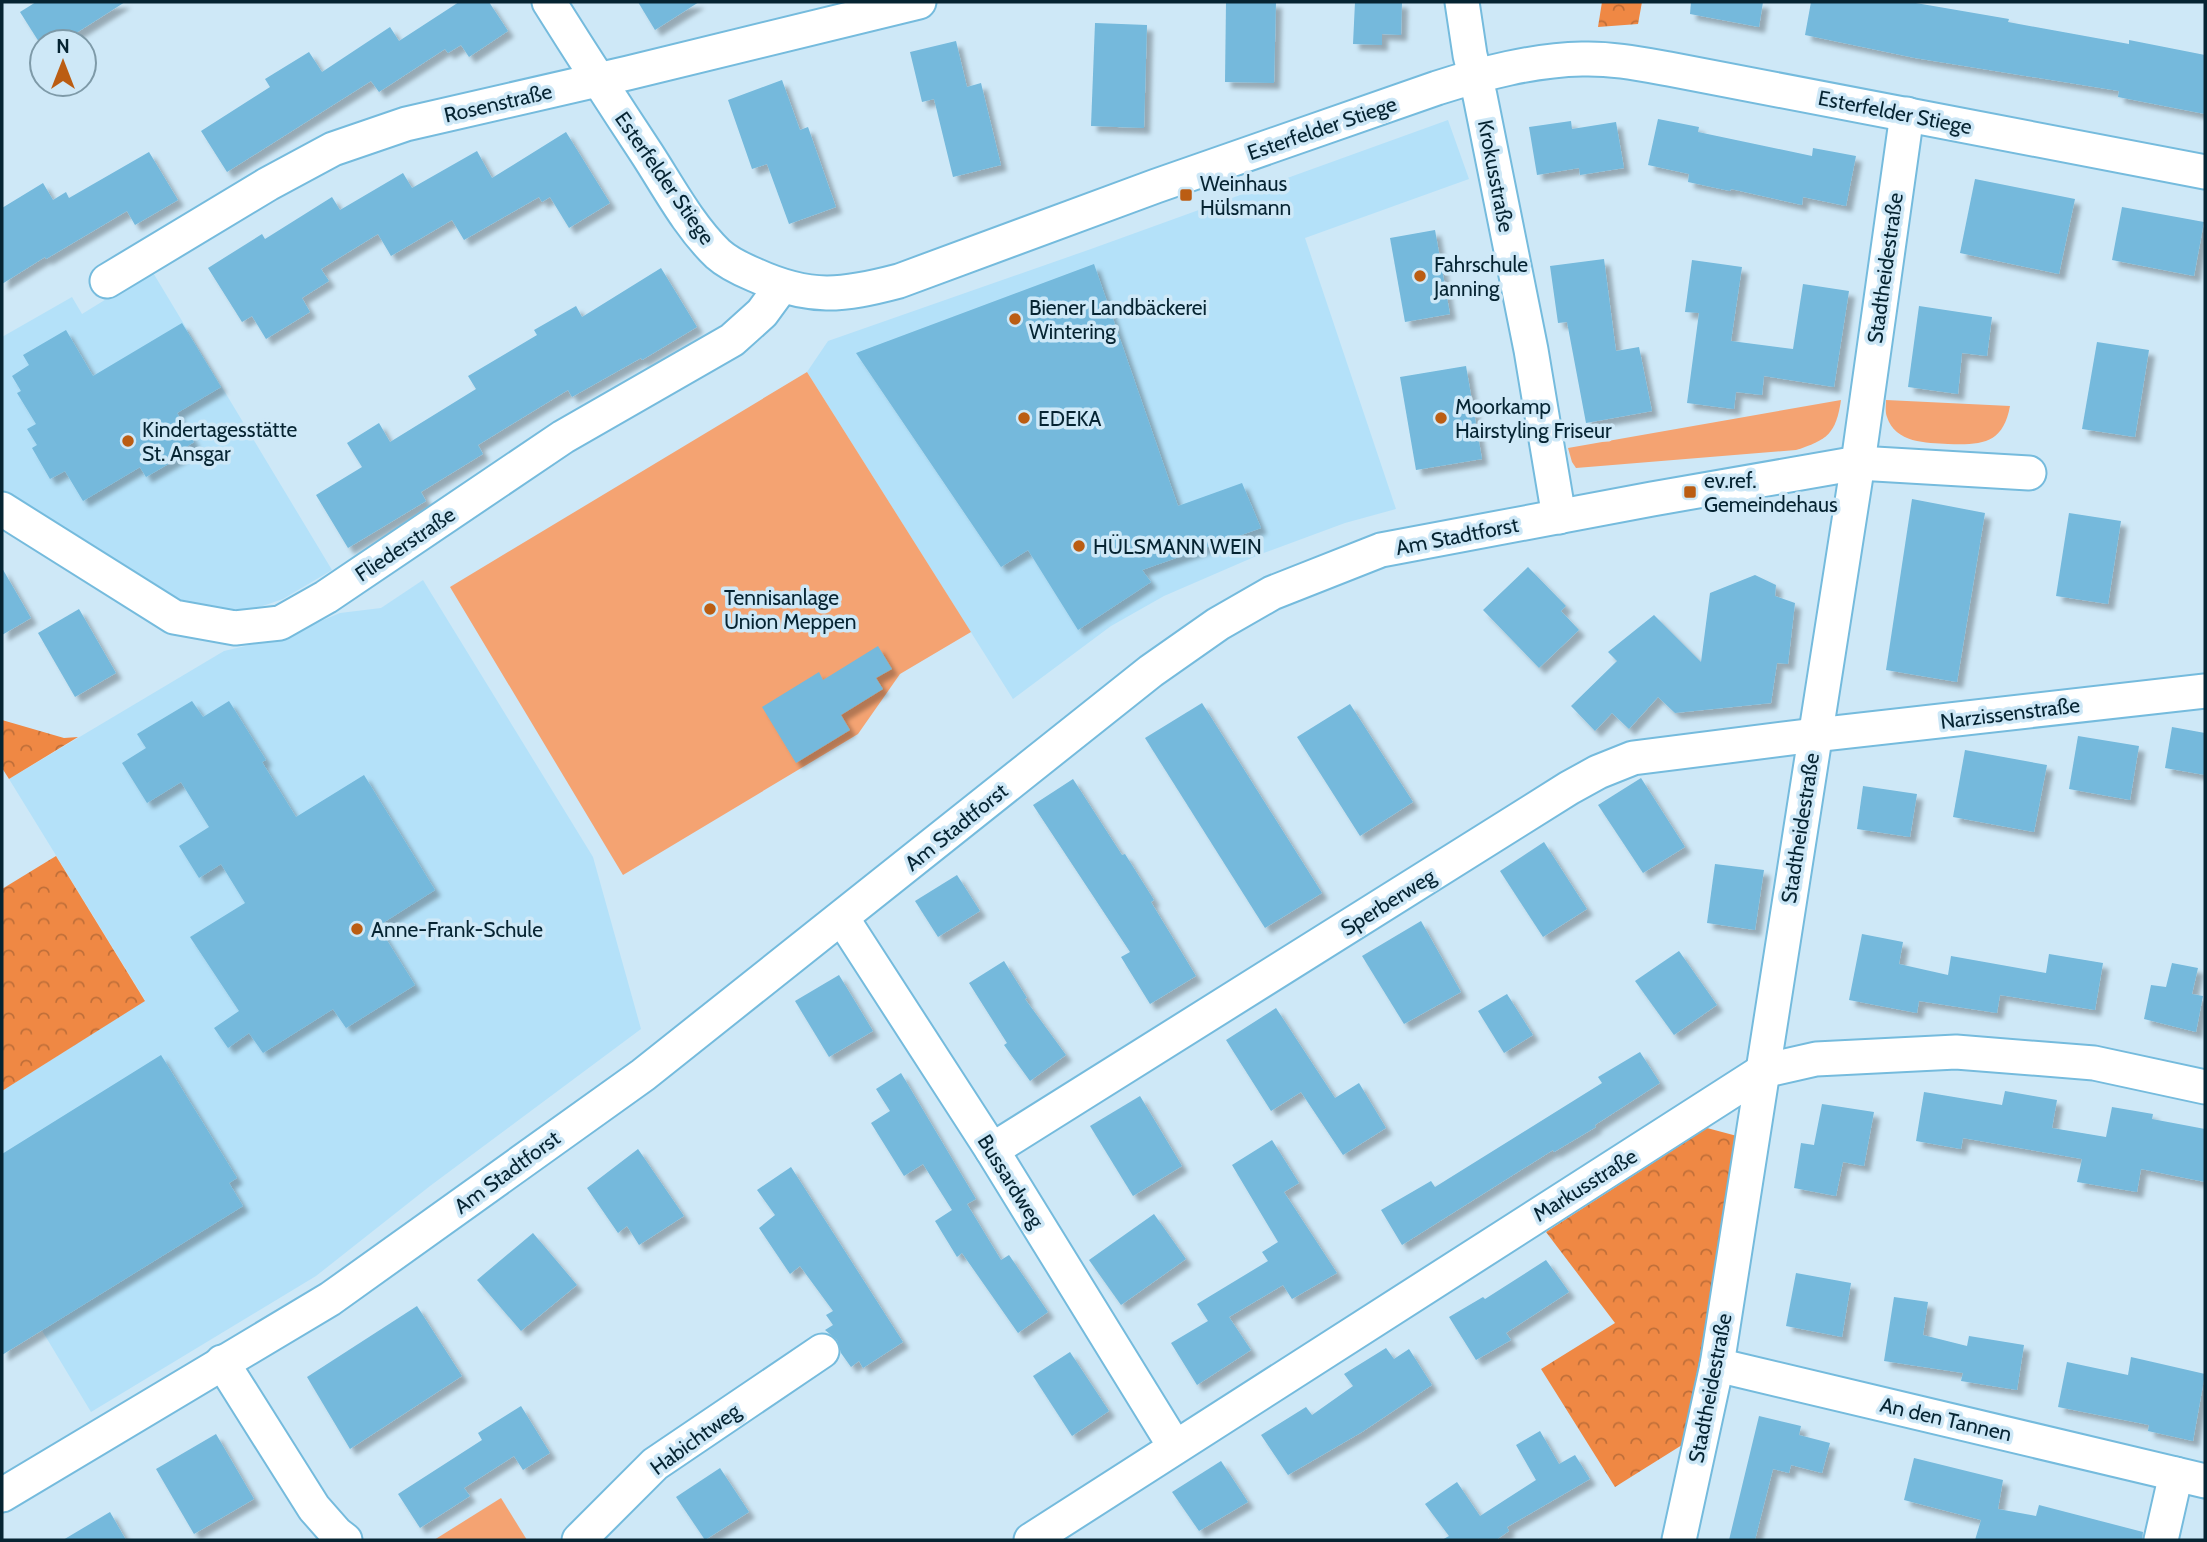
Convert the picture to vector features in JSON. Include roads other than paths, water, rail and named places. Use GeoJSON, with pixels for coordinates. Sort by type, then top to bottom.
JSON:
{"type":"FeatureCollection","features":[{"type":"Feature","properties":{"kind":"street","name":"Esterfelder Stiege"},"geometry":{"type":"LineString","coordinates":[[549,2],[699,233],[720,256],[781,287],[816,294],[857,292],[899,281],[1156,186],[1474,76],[1551,60],[1618,61],[1669,69],[2205,172]]}},
{"type":"Feature","properties":{"kind":"street","name":"Rosenstraße"},"geometry":{"type":"LineString","coordinates":[[107,281],[268,184],[333,149],[406,124],[919,2]]}},
{"type":"Feature","properties":{"kind":"street","name":"Krokusstraße"},"geometry":{"type":"LineString","coordinates":[[1462,2],[1474,76],[1531,350],[1559,517]]}},
{"type":"Feature","properties":{"kind":"street","name":"Stadtheidestraße"},"geometry":{"type":"LineString","coordinates":[[1679,1540],[1717,1365],[1858,463],[1907,114]]}},
{"type":"Feature","properties":{"kind":"street","name":"Fliederstraße"},"geometry":{"type":"LineString","coordinates":[[2,509],[174,617],[234,628],[280,623],[326,597],[563,438],[732,340],[762,313],[781,287]]}},
{"type":"Feature","properties":{"kind":"street","name":"Am Stadtforst"},"geometry":{"type":"LineString","coordinates":[[2,1495],[330,1299],[632,1083],[1151,671],[1218,624],[1272,593],[1381,550],[1858,463],[2029,473]]}},
{"type":"Feature","properties":{"kind":"street","name":"Narzissenstraße"},"geometry":{"type":"LineString","coordinates":[[1815,735],[2205,691]]}},
{"type":"Feature","properties":{"kind":"street","name":"Sperberweg"},"geometry":{"type":"LineString","coordinates":[[992,1150],[1598,772],[1633,758],[1815,735]]}},
{"type":"Feature","properties":{"kind":"street","name":"Bussardweg"},"geometry":{"type":"LineString","coordinates":[[842,918],[992,1150],[1175,1447]]}},
{"type":"Feature","properties":{"kind":"street","name":"Markusstraße"},"geometry":{"type":"LineString","coordinates":[[1031,1540],[1763,1071],[1816,1059],[1956,1052],[2094,1063],[2205,1087]]}},
{"type":"Feature","properties":{"kind":"street","name":"Habichtweg"},"geometry":{"type":"LineString","coordinates":[[579,1540],[655,1464],[822,1351]]}},
{"type":"Feature","properties":{"kind":"street"},"geometry":{"type":"LineString","coordinates":[[222,1362],[314,1508],[335,1533],[345,1540]]}},
{"type":"Feature","properties":{"kind":"street","name":"An den Tannen"},"geometry":{"type":"LineString","coordinates":[[1717,1365],[2190,1477],[2161,1540]]}},
{"type":"Feature","properties":{"kind":"place","name":"Weinhaus Hülsmann"},"geometry":{"type":"Point","coordinates":[1186,195]}},
{"type":"Feature","properties":{"kind":"place","name":"Fahrschule Janning"},"geometry":{"type":"Point","coordinates":[1420,276]}},
{"type":"Feature","properties":{"kind":"place","name":"Biener Landbäckerei Wintering"},"geometry":{"type":"Point","coordinates":[1015,319]}},
{"type":"Feature","properties":{"kind":"place","name":"EDEKA"},"geometry":{"type":"Point","coordinates":[1024,418]}},
{"type":"Feature","properties":{"kind":"place","name":"Moorkamp Hairstyling Friseur"},"geometry":{"type":"Point","coordinates":[1441,418]}},
{"type":"Feature","properties":{"kind":"place","name":"Kindertagesstätte St. Ansgar"},"geometry":{"type":"Point","coordinates":[128,441]}},
{"type":"Feature","properties":{"kind":"place","name":"ev.ref. Gemeindehaus"},"geometry":{"type":"Point","coordinates":[1690,492]}},
{"type":"Feature","properties":{"kind":"place","name":"HÜLSMANN WEIN"},"geometry":{"type":"Point","coordinates":[1079,546]}},
{"type":"Feature","properties":{"kind":"place","name":"Tennisanlage Union Meppen"},"geometry":{"type":"Point","coordinates":[710,609]}},
{"type":"Feature","properties":{"kind":"place","name":"Anne-Frank-Schule"},"geometry":{"type":"Point","coordinates":[357,929]}}]}
